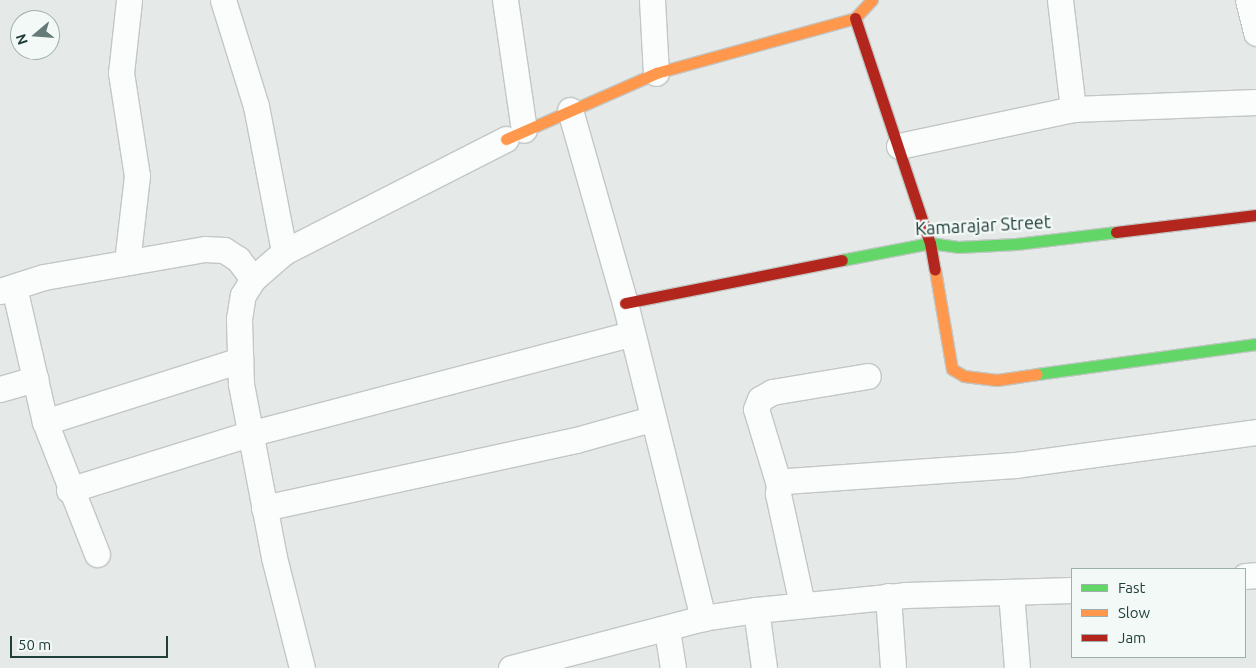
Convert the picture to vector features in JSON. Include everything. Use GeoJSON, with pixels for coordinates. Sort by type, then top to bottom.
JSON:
{"type":"FeatureCollection","features":[{"type":"Feature","properties":{"kind":"street"},"geometry":{"type":"LineString","coordinates":[[127,262],[137,176],[120,73],[129,0]]}},
{"type":"Feature","properties":{"kind":"street"},"geometry":{"type":"LineString","coordinates":[[223,0],[256,106],[284,252]]}},
{"type":"Feature","properties":{"kind":"street"},"geometry":{"type":"LineString","coordinates":[[505,0],[515,135]]}},
{"type":"Feature","properties":{"kind":"street"},"geometry":{"type":"LineString","coordinates":[[652,0],[656,73]]}},
{"type":"Feature","properties":{"kind":"street"},"geometry":{"type":"LineString","coordinates":[[302,668],[264,508],[249,434],[240,360],[239,319],[253,279],[284,252],[515,135],[570,110],[656,73],[855,18],[872,0]]}},
{"type":"Feature","properties":{"kind":"street"},"geometry":{"type":"LineString","coordinates":[[1060,0],[1073,110]]}},
{"type":"Feature","properties":{"kind":"street"},"geometry":{"type":"LineString","coordinates":[[1249,0],[1256,33]]}},
{"type":"Feature","properties":{"kind":"street"},"geometry":{"type":"LineString","coordinates":[[855,18],[930,243],[952,369],[964,376],[997,380],[1256,344]]}},
{"type":"Feature","properties":{"kind":"street"},"geometry":{"type":"LineString","coordinates":[[899,146],[1073,110],[1256,102]]}},
{"type":"Feature","properties":{"kind":"street"},"geometry":{"type":"LineString","coordinates":[[570,110],[625,303],[630,334],[651,419],[704,618]]}},
{"type":"Feature","properties":{"kind":"street","name":"Kamarajar Street"},"geometry":{"type":"LineString","coordinates":[[625,303],[930,243],[958,247],[1016,244],[1256,215]]}},
{"type":"Feature","properties":{"kind":"street"},"geometry":{"type":"LineString","coordinates":[[97,554],[69,490],[46,422],[36,379],[7,289],[127,262],[205,249],[224,250],[238,258],[253,279]]}},
{"type":"Feature","properties":{"kind":"street"},"geometry":{"type":"LineString","coordinates":[[69,490],[249,434],[630,334]]}},
{"type":"Feature","properties":{"kind":"street"},"geometry":{"type":"LineString","coordinates":[[46,422],[240,360]]}},
{"type":"Feature","properties":{"kind":"street"},"geometry":{"type":"LineString","coordinates":[[802,604],[779,485],[756,409],[760,399],[772,392],[868,376]]}},
{"type":"Feature","properties":{"kind":"street"},"geometry":{"type":"LineString","coordinates":[[0,389],[36,379]]}},
{"type":"Feature","properties":{"kind":"street"},"geometry":{"type":"LineString","coordinates":[[264,508],[576,440],[651,419]]}},
{"type":"Feature","properties":{"kind":"street"},"geometry":{"type":"LineString","coordinates":[[779,485],[786,481],[1016,465],[1256,432]]}},
{"type":"Feature","properties":{"kind":"street"},"geometry":{"type":"LineString","coordinates":[[511,668],[668,630],[704,618],[756,610],[888,596],[1071,590]]}},
{"type":"Feature","properties":{"kind":"street"},"geometry":{"type":"LineString","coordinates":[[1011,592],[1017,668]]}},
{"type":"Feature","properties":{"kind":"street"},"geometry":{"type":"LineString","coordinates":[[888,596],[893,668]]}},
{"type":"Feature","properties":{"kind":"street"},"geometry":{"type":"LineString","coordinates":[[756,610],[764,668]]}},
{"type":"Feature","properties":{"kind":"street"},"geometry":{"type":"LineString","coordinates":[[668,630],[673,668]]}},
{"type":"Feature","properties":{"kind":"traffic: fast"},"geometry":{"type":"LineString","coordinates":[[842,260],[930,243],[958,247],[1016,244],[1116,232]]}},
{"type":"Feature","properties":{"kind":"traffic: fast"},"geometry":{"type":"LineString","coordinates":[[1037,374],[1256,344]]}},
{"type":"Feature","properties":{"kind":"traffic: slow"},"geometry":{"type":"LineString","coordinates":[[506,139],[656,73],[855,18],[872,0]]}},
{"type":"Feature","properties":{"kind":"traffic: slow"},"geometry":{"type":"LineString","coordinates":[[935,270],[952,369],[964,376],[997,380],[1037,374]]}},
{"type":"Feature","properties":{"kind":"traffic: jam"},"geometry":{"type":"LineString","coordinates":[[855,18],[930,243],[935,270]]}},
{"type":"Feature","properties":{"kind":"traffic: jam"},"geometry":{"type":"LineString","coordinates":[[1116,232],[1256,215]]}},
{"type":"Feature","properties":{"kind":"traffic: jam"},"geometry":{"type":"LineString","coordinates":[[625,303],[842,260]]}}]}
